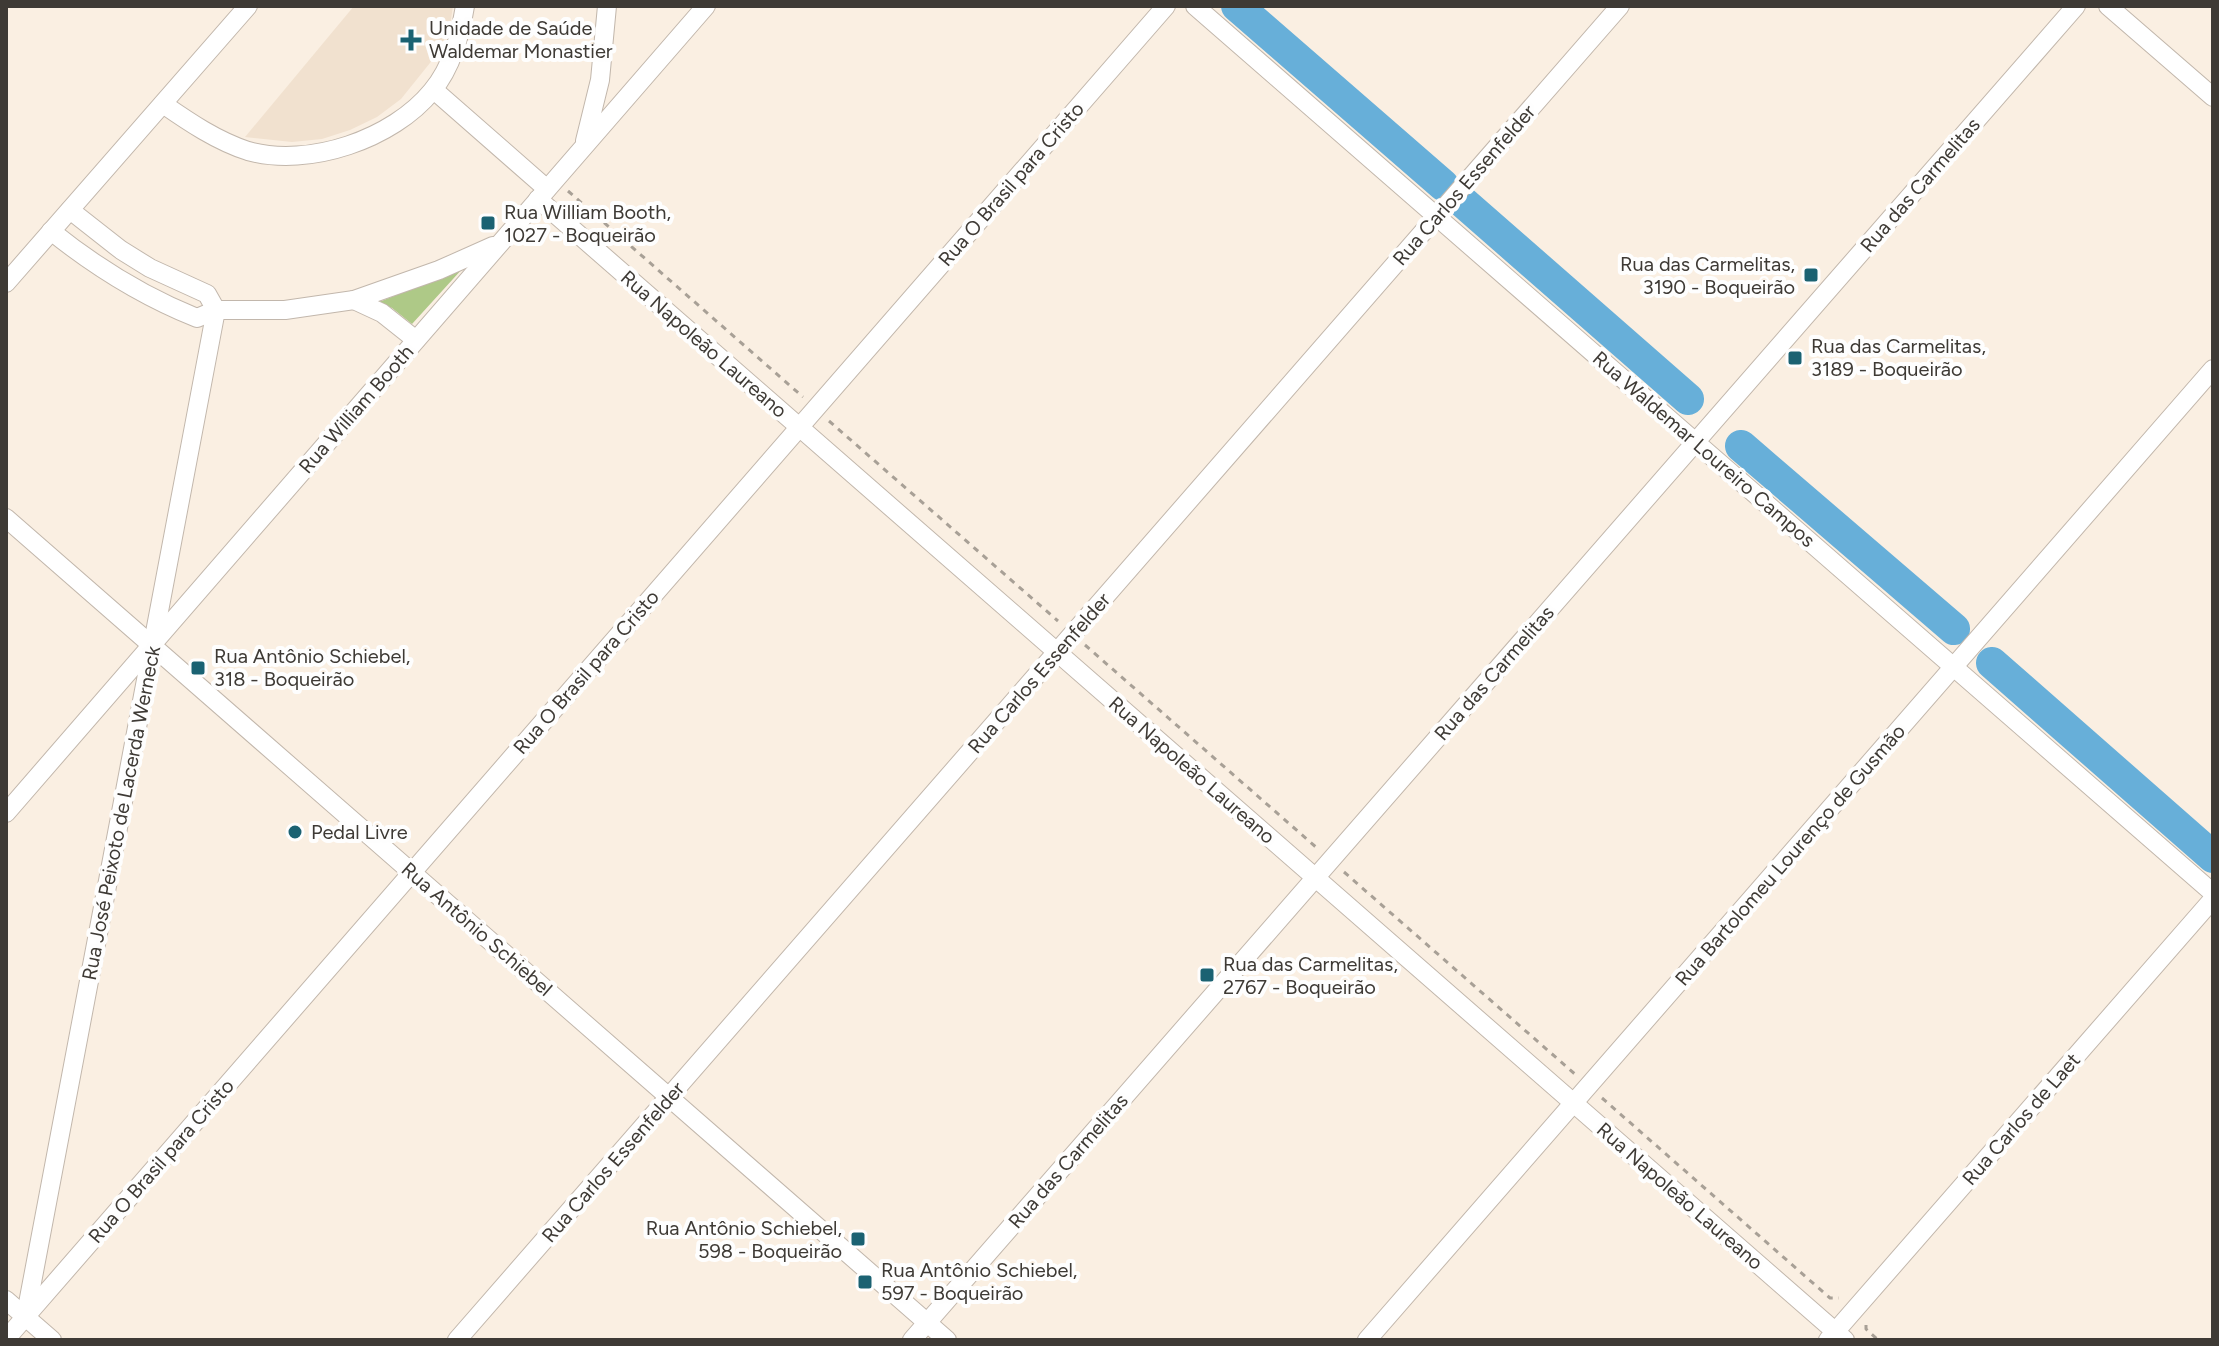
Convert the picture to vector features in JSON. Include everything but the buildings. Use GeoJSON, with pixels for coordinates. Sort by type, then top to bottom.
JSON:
{"type":"FeatureCollection","features":[{"type":"Feature","properties":{"kind":"street"},"geometry":{"type":"LineString","coordinates":[[6,283],[248,6]]}},
{"type":"Feature","properties":{"kind":"street"},"geometry":{"type":"LineString","coordinates":[[163,104],[221,140],[250,151],[284,156],[320,152],[351,144],[403,118],[434,90],[459,39],[465,6]]}},
{"type":"Feature","properties":{"kind":"street"},"geometry":{"type":"LineString","coordinates":[[583,148],[600,80],[607,6]]}},
{"type":"Feature","properties":{"kind":"street","name":"Rua William Booth"},"geometry":{"type":"LineString","coordinates":[[6,813],[706,6]]}},
{"type":"Feature","properties":{"kind":"street","name":"Rua O Brasil para Cristo"},"geometry":{"type":"LineString","coordinates":[[6,1339],[1166,6]]}},
{"type":"Feature","properties":{"kind":"street","name":"Rua Waldemar Loureiro Campos"},"geometry":{"type":"LineString","coordinates":[[1195,6],[2213,896]]}},
{"type":"Feature","properties":{"kind":"street","name":"Rua Carlos Essenfelder"},"geometry":{"type":"LineString","coordinates":[[457,1340],[1620,6]]}},
{"type":"Feature","properties":{"kind":"street","name":"Rua das Carmelitas"},"geometry":{"type":"LineString","coordinates":[[912,1340],[2076,6]]}},
{"type":"Feature","properties":{"kind":"street"},"geometry":{"type":"LineString","coordinates":[[2108,6],[2213,97]]}},
{"type":"Feature","properties":{"kind":"street","name":"Rua Napoleão Laureano"},"geometry":{"type":"LineString","coordinates":[[434,90],[543,194],[799,427],[1574,1103],[1836,1337]]}},
{"type":"Feature","properties":{"kind":"street"},"geometry":{"type":"LineString","coordinates":[[70,210],[102,237],[150,268],[207,294],[216,310]]}},
{"type":"Feature","properties":{"kind":"street"},"geometry":{"type":"LineString","coordinates":[[51,231],[108,275],[197,318],[216,310],[285,310],[354,300],[439,270],[502,241]]}},
{"type":"Feature","properties":{"kind":"street"},"geometry":{"type":"LineString","coordinates":[[138,292],[150,268]]}},
{"type":"Feature","properties":{"kind":"street"},"geometry":{"type":"LineString","coordinates":[[354,300],[382,313],[416,340]]}},
{"type":"Feature","properties":{"kind":"street","name":"Rua José Peixoto de Lacerda Werneck"},"geometry":{"type":"LineString","coordinates":[[26,1317],[216,310]]}},
{"type":"Feature","properties":{"kind":"street","name":"Rua Bartolomeu Lourenço de Gusmão"},"geometry":{"type":"LineString","coordinates":[[1367,1340],[2213,369]]}},
{"type":"Feature","properties":{"kind":"street","name":"Rua Antônio Schiebel"},"geometry":{"type":"LineString","coordinates":[[6,518],[947,1340]]}},
{"type":"Feature","properties":{"kind":"street","name":"Rua Carlos de Laet"},"geometry":{"type":"LineString","coordinates":[[1836,1337],[2213,896]]}},
{"type":"Feature","properties":{"kind":"street"},"geometry":{"type":"LineString","coordinates":[[6,1300],[52,1340]]}},
{"type":"Feature","properties":{"kind":"path"},"geometry":{"type":"LineString","coordinates":[[574,197],[804,398]]}},
{"type":"Feature","properties":{"kind":"path"},"geometry":{"type":"LineString","coordinates":[[826,418],[1062,625]]}},
{"type":"Feature","properties":{"kind":"path"},"geometry":{"type":"LineString","coordinates":[[1086,645],[1315,846]]}},
{"type":"Feature","properties":{"kind":"path"},"geometry":{"type":"LineString","coordinates":[[1349,876],[1573,1073]]}},
{"type":"Feature","properties":{"kind":"path"},"geometry":{"type":"LineString","coordinates":[[1605,1101],[1830,1298]]}},
{"type":"Feature","properties":{"kind":"path"},"geometry":{"type":"LineString","coordinates":[[1866,1329],[1878,1340]]}},
{"type":"Feature","properties":{"kind":"shaded area"},"geometry":{"type":"Polygon","coordinates":[[[354,6],[453,6],[450,26],[438,53],[401,99],[377,117],[322,139],[292,142],[245,137],[354,6]]]}},
{"type":"Feature","properties":{"kind":"green space"},"geometry":{"type":"Polygon","coordinates":[[[463,268],[412,324],[379,302],[463,268]]]}},
{"type":"Feature","properties":{"kind":"waterway"},"geometry":{"type":"LineString","coordinates":[[1237,6],[1443,185]]}},
{"type":"Feature","properties":{"kind":"waterway"},"geometry":{"type":"LineString","coordinates":[[1464,203],[1688,399]]}},
{"type":"Feature","properties":{"kind":"waterway"},"geometry":{"type":"LineString","coordinates":[[1741,446],[1954,629]]}},
{"type":"Feature","properties":{"kind":"waterway"},"geometry":{"type":"LineString","coordinates":[[1992,663],[2213,857]]}},
{"type":"Feature","properties":{"kind":"place","name":"Unidade de Saúde Waldemar Monastier"},"geometry":{"type":"Point","coordinates":[411,40]}},
{"type":"Feature","properties":{"kind":"place","name":"Rua William Booth, 1027 - Boqueirão"},"geometry":{"type":"Point","coordinates":[488,223]}},
{"type":"Feature","properties":{"kind":"place","name":"Rua das Carmelitas, 3190 - Boqueirão"},"geometry":{"type":"Point","coordinates":[1811,275]}},
{"type":"Feature","properties":{"kind":"place","name":"Rua das Carmelitas, 3189 - Boqueirão"},"geometry":{"type":"Point","coordinates":[1795,358]}},
{"type":"Feature","properties":{"kind":"place","name":"Rua Antônio Schiebel, 318 - Boqueirão"},"geometry":{"type":"Point","coordinates":[198,668]}},
{"type":"Feature","properties":{"kind":"place","name":"Pedal Livre"},"geometry":{"type":"Point","coordinates":[295,832]}},
{"type":"Feature","properties":{"kind":"place","name":"Rua das Carmelitas, 2767 - Boqueirão"},"geometry":{"type":"Point","coordinates":[1207,975]}},
{"type":"Feature","properties":{"kind":"place","name":"Rua Antônio Schiebel, 598 - Boqueirão"},"geometry":{"type":"Point","coordinates":[858,1239]}},
{"type":"Feature","properties":{"kind":"place","name":"Rua Antônio Schiebel, 597 - Boqueirão"},"geometry":{"type":"Point","coordinates":[865,1282]}}]}
